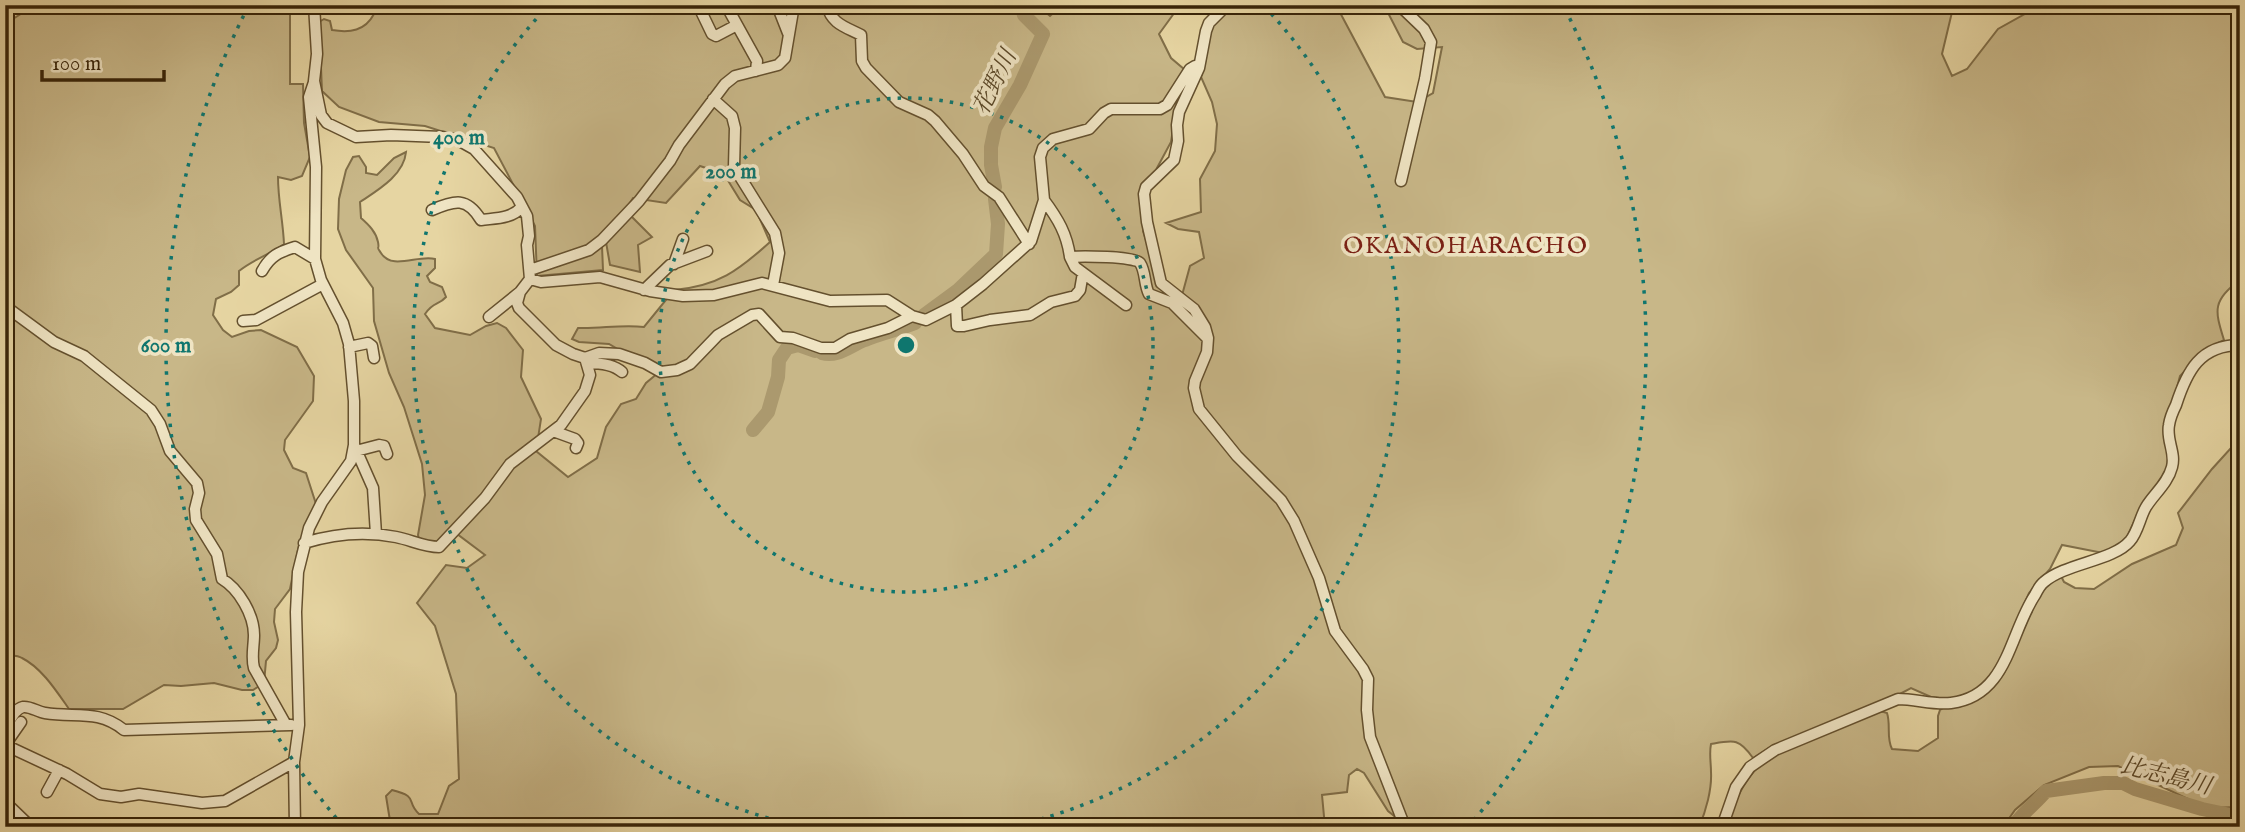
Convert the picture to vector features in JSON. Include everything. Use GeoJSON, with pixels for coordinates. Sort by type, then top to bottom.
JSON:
{"type":"FeatureCollection","features":[{"type":"Feature","properties":{"kind":"street"},"geometry":{"type":"LineString","coordinates":[[295,827],[294,762],[299,725],[296,589],[304,543],[322,502],[351,461],[355,448],[349,347],[343,323],[323,285],[315,258],[316,167],[309,97],[317,54],[314,5]]}},
{"type":"Feature","properties":{"kind":"street"},"geometry":{"type":"LineString","coordinates":[[698,5],[712,34],[716,36],[737,25]]}},
{"type":"Feature","properties":{"kind":"street"},"geometry":{"type":"LineString","coordinates":[[726,5],[757,61],[756,71]]}},
{"type":"Feature","properties":{"kind":"street"},"geometry":{"type":"LineString","coordinates":[[777,5],[788,33]]}},
{"type":"Feature","properties":{"kind":"street"},"geometry":{"type":"LineString","coordinates":[[530,274],[589,250],[615,229],[670,161],[678,145],[724,84],[735,76],[778,65],[785,58],[794,5]]}},
{"type":"Feature","properties":{"kind":"street"},"geometry":{"type":"LineString","coordinates":[[827,5],[832,19],[860,35],[862,61],[866,68],[899,102],[936,121],[964,155],[984,186],[999,197],[1029,244]]}},
{"type":"Feature","properties":{"kind":"street"},"geometry":{"type":"LineString","coordinates":[[1227,5],[1209,23],[1206,31],[1199,68],[1179,112],[1174,160],[1149,182],[1144,194],[1147,222],[1161,283],[1194,309],[1205,327],[1208,338],[1206,357],[1195,381],[1194,395],[1199,409],[1237,456],[1281,500],[1294,521],[1319,578],[1335,631],[1368,679],[1370,737],[1405,827]]}},
{"type":"Feature","properties":{"kind":"street"},"geometry":{"type":"LineString","coordinates":[[1399,5],[1424,29],[1431,42],[1401,181]]}},
{"type":"Feature","properties":{"kind":"street"},"geometry":{"type":"LineString","coordinates":[[530,274],[541,282],[600,277],[645,290],[683,296],[714,295],[762,283],[830,301],[887,300],[912,316],[926,320],[956,305],[1029,244],[1044,200],[1040,157],[1043,148],[1053,139],[1090,129],[1111,109],[1160,109],[1167,105],[1190,69],[1195,66],[1199,68]]}},
{"type":"Feature","properties":{"kind":"street"},"geometry":{"type":"LineString","coordinates":[[314,81],[321,115],[327,123],[356,137],[442,137],[467,144],[477,153],[517,197],[527,216],[530,274],[520,292],[517,303],[519,308],[555,345],[587,361],[622,372]]}},
{"type":"Feature","properties":{"kind":"street"},"geometry":{"type":"LineString","coordinates":[[713,99],[732,116],[735,128],[734,167],[775,233],[779,253],[773,285]]}},
{"type":"Feature","properties":{"kind":"street"},"geometry":{"type":"LineString","coordinates":[[1044,200],[1068,238],[1070,257],[1075,267],[1126,304]]}},
{"type":"Feature","properties":{"kind":"street"},"geometry":{"type":"LineString","coordinates":[[432,210],[452,203],[466,203],[474,208],[481,220],[515,215],[522,207]]}},
{"type":"Feature","properties":{"kind":"street"},"geometry":{"type":"LineString","coordinates":[[674,264],[683,239]]}},
{"type":"Feature","properties":{"kind":"street"},"geometry":{"type":"LineString","coordinates":[[262,271],[275,254],[295,247],[315,258]]}},
{"type":"Feature","properties":{"kind":"street"},"geometry":{"type":"LineString","coordinates":[[645,290],[655,277],[674,264],[707,251]]}},
{"type":"Feature","properties":{"kind":"street"},"geometry":{"type":"LineString","coordinates":[[1070,257],[1137,259],[1141,264],[1149,294],[1172,303],[1208,338]]}},
{"type":"Feature","properties":{"kind":"street"},"geometry":{"type":"LineString","coordinates":[[956,305],[957,326],[1030,315],[1051,303],[1075,296],[1080,290],[1083,273]]}},
{"type":"Feature","properties":{"kind":"street"},"geometry":{"type":"LineString","coordinates":[[243,321],[256,320],[323,285]]}},
{"type":"Feature","properties":{"kind":"street"},"geometry":{"type":"LineString","coordinates":[[489,317],[520,292]]}},
{"type":"Feature","properties":{"kind":"street"},"geometry":{"type":"LineString","coordinates":[[5,306],[54,342],[84,356],[151,410],[160,424],[170,451],[197,483],[199,493],[195,509],[196,520],[217,554],[222,579],[238,594],[250,617],[254,632],[254,668],[286,725]]}},
{"type":"Feature","properties":{"kind":"street"},"geometry":{"type":"LineString","coordinates":[[587,361],[599,353],[619,354],[661,372],[669,371],[690,364],[718,335],[752,315],[759,314],[780,337],[793,338],[821,348],[835,348],[850,339],[888,328],[912,316]]}},
{"type":"Feature","properties":{"kind":"street"},"geometry":{"type":"LineString","coordinates":[[349,347],[368,343],[372,346],[374,358]]}},
{"type":"Feature","properties":{"kind":"street"},"geometry":{"type":"LineString","coordinates":[[1722,827],[1736,787],[1751,767],[1775,750],[1898,699],[1951,703],[1969,699],[1987,687],[2000,673],[2029,604],[2043,582],[2068,569],[2120,549],[2131,540],[2146,507],[2167,480],[2172,466],[2174,453],[2168,426],[2185,377],[2214,349],[2240,345]]}},
{"type":"Feature","properties":{"kind":"street"},"geometry":{"type":"LineString","coordinates":[[304,543],[326,536],[376,534],[439,547],[485,498],[510,464],[561,425],[585,391],[590,375],[587,361]]}},
{"type":"Feature","properties":{"kind":"street"},"geometry":{"type":"LineString","coordinates":[[553,431],[575,439],[578,443],[576,448]]}},
{"type":"Feature","properties":{"kind":"street"},"geometry":{"type":"LineString","coordinates":[[355,448],[379,444],[384,446],[387,454]]}},
{"type":"Feature","properties":{"kind":"street"},"geometry":{"type":"LineString","coordinates":[[355,448],[373,488],[376,534]]}},
{"type":"Feature","properties":{"kind":"street"},"geometry":{"type":"LineString","coordinates":[[5,728],[16,710],[23,707],[45,713],[93,715],[108,719],[124,730],[299,725]]}},
{"type":"Feature","properties":{"kind":"street"},"geometry":{"type":"LineString","coordinates":[[21,722],[5,745],[59,770],[100,794],[121,797],[139,794],[202,803],[225,801],[294,762]]}},
{"type":"Feature","properties":{"kind":"street"},"geometry":{"type":"LineString","coordinates":[[47,792],[59,770]]}},
{"type":"Feature","properties":{"kind":"street"},"geometry":{"type":"LineString","coordinates":[[5,803],[31,827]]}},
{"type":"Feature","properties":{"kind":"shaded area"},"geometry":{"type":"Polygon","coordinates":[[[35,5],[290,5],[290,84],[303,84],[304,123],[310,157],[302,176],[291,180],[278,177],[284,244],[239,271],[239,285],[216,299],[213,315],[223,330],[232,337],[261,330],[297,347],[314,376],[313,401],[285,440],[284,450],[293,468],[306,473],[316,504],[299,545],[290,589],[275,609],[274,622],[278,640],[276,648],[266,661],[264,683],[253,690],[214,683],[164,685],[123,709],[69,709],[48,681],[29,662],[20,657],[5,655],[5,24],[35,5]]]}},
{"type":"Feature","properties":{"kind":"shaded area"},"geometry":{"type":"Polygon","coordinates":[[[368,5],[1037,5],[1050,16],[1062,5],[1180,5],[1159,34],[1171,58],[1191,75],[1176,111],[1171,142],[1147,195],[1147,220],[1143,231],[1156,270],[1181,299],[1190,266],[1204,258],[1199,232],[1178,229],[1166,223],[1201,212],[1200,179],[1215,151],[1217,124],[1212,102],[1201,77],[1206,59],[1206,28],[1235,5],[1336,5],[1385,97],[1417,102],[1433,93],[1442,47],[1417,49],[1403,42],[1384,5],[1956,5],[1942,54],[1952,76],[1967,69],[1998,29],[2041,5],[2240,5],[2240,279],[2220,300],[2218,306],[2218,320],[2224,340],[2205,350],[2180,376],[2174,399],[2167,470],[2139,511],[2127,537],[2119,545],[2103,553],[2062,545],[2050,569],[2029,593],[1996,670],[1976,691],[1948,699],[1931,697],[1911,688],[1772,746],[1753,758],[1744,747],[1735,742],[1711,744],[1711,786],[1699,827],[1408,827],[1388,811],[1364,773],[1357,769],[1349,775],[1347,792],[1322,795],[1325,827],[391,827],[386,796],[392,790],[409,797],[419,814],[438,814],[449,786],[459,779],[456,694],[435,626],[417,603],[446,565],[467,568],[485,555],[457,534],[435,543],[419,540],[425,495],[422,464],[404,407],[389,373],[374,321],[373,288],[346,250],[338,229],[339,199],[346,170],[353,157],[359,156],[366,167],[366,173],[377,175],[394,158],[406,152],[395,175],[360,202],[361,218],[374,232],[378,248],[386,258],[392,261],[435,259],[435,268],[427,276],[430,282],[442,287],[446,297],[425,314],[435,328],[470,335],[497,323],[506,328],[523,350],[521,377],[541,419],[536,451],[568,477],[597,458],[606,427],[621,404],[636,399],[646,383],[658,373],[609,344],[572,339],[578,328],[644,327],[674,290],[715,281],[737,269],[770,242],[756,210],[740,200],[724,174],[700,166],[666,203],[633,198],[602,246],[603,270],[537,276],[535,226],[494,148],[425,126],[379,122],[339,107],[322,91],[319,22],[324,19],[330,21],[332,30],[356,30],[366,24],[374,14],[368,5]]]}},
{"type":"Feature","properties":{"kind":"shaded area"},"geometry":{"type":"Polygon","coordinates":[[[630,215],[652,237],[638,245],[640,272],[610,265],[606,242],[630,215]]]}},
{"type":"Feature","properties":{"kind":"shaded area"},"geometry":{"type":"Polygon","coordinates":[[[2240,438],[2240,807],[2207,808],[2118,766],[2089,767],[2044,785],[2015,810],[2003,827],[1727,827],[1738,796],[1756,769],[1780,751],[1797,743],[1880,711],[1887,713],[1892,749],[1918,751],[1938,738],[1940,710],[1945,707],[1959,707],[1982,697],[2004,673],[2036,601],[2046,585],[2061,576],[2064,582],[2075,588],[2094,589],[2132,564],[2176,545],[2183,528],[2178,513],[2240,438]]]}},
{"type":"Feature","properties":{"kind":"waterway","name":"花野川"},"geometry":{"type":"LineString","coordinates":[[995,187],[991,165],[995,128],[1020,85],[1043,34],[1024,15],[1021,5]]}},
{"type":"Feature","properties":{"kind":"waterway","name":"花野川"},"geometry":{"type":"LineString","coordinates":[[923,316],[957,291],[996,254],[998,224],[995,199]]}},
{"type":"Feature","properties":{"kind":"waterway","name":"花野川"},"geometry":{"type":"LineString","coordinates":[[822,353],[833,354],[915,323]]}},
{"type":"Feature","properties":{"kind":"waterway","name":"花野川"},"geometry":{"type":"LineString","coordinates":[[753,430],[768,412],[778,377],[779,360],[787,348],[798,345],[815,351]]}},
{"type":"Feature","properties":{"kind":"waterway","name":"比志島川"},"geometry":{"type":"LineString","coordinates":[[2013,827],[2046,791],[2104,783],[2123,783],[2202,809],[2240,817]]}},
{"type":"Feature","properties":{"kind":"district","name":"OKANOHARACHO"},"geometry":{"type":"Point","coordinates":[1466,245]}}]}
